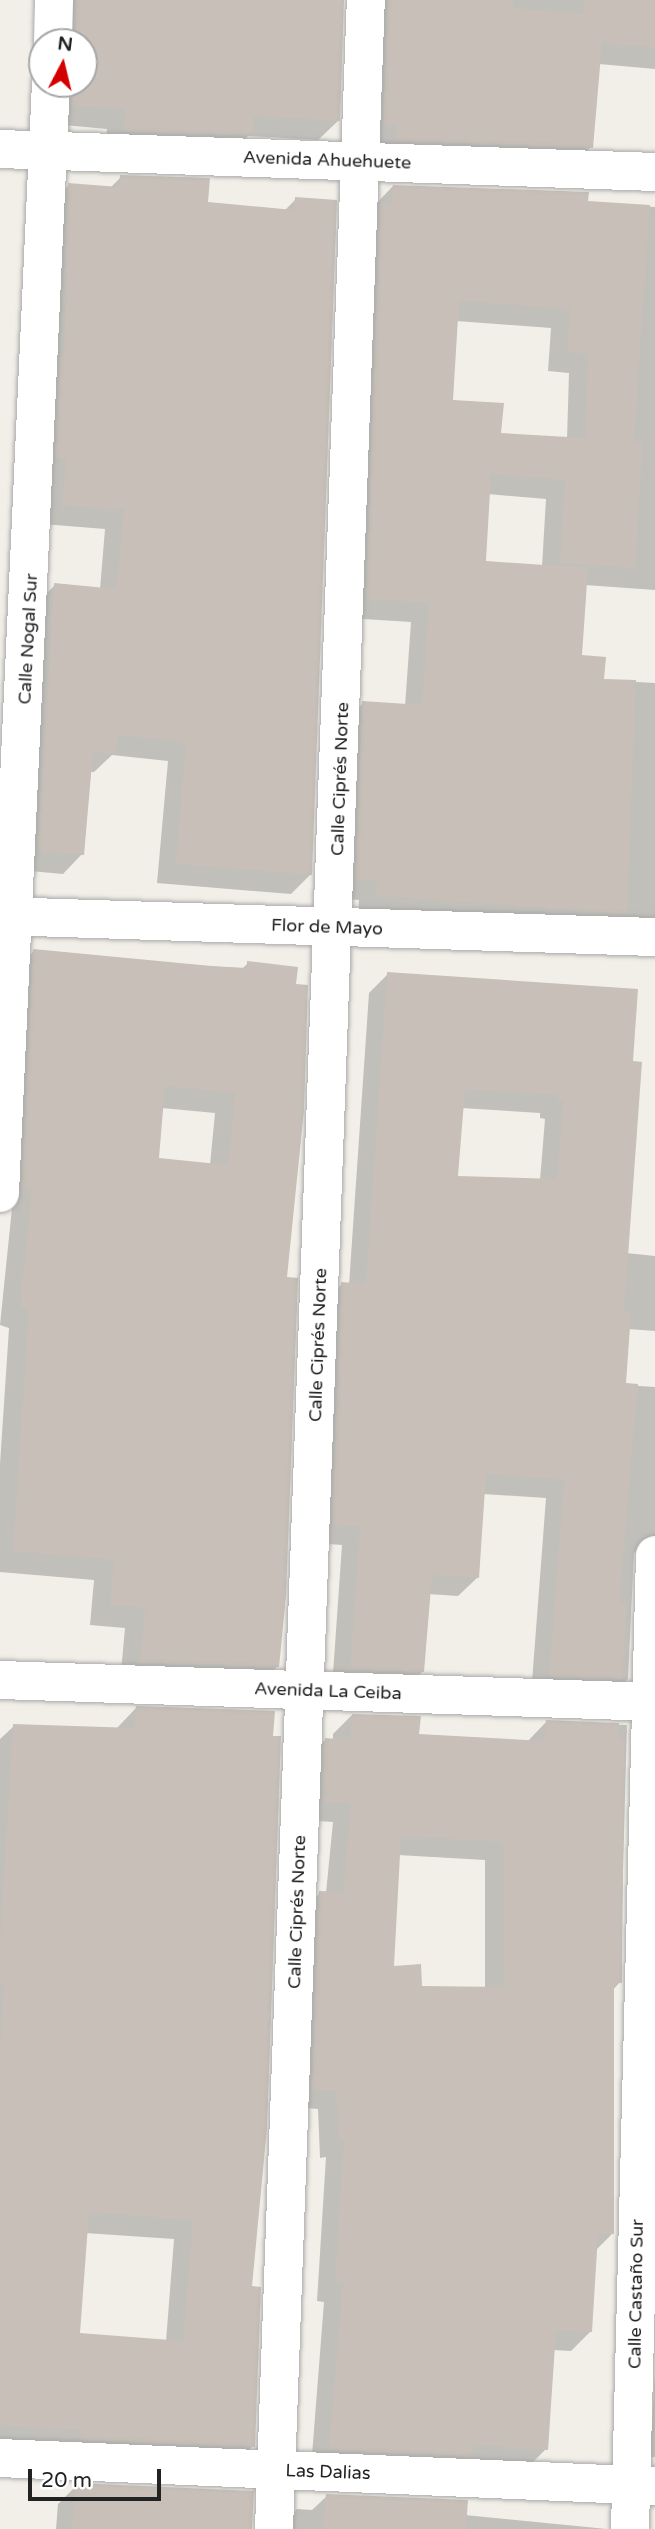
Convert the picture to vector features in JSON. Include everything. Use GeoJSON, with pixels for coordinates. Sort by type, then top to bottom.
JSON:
{"type":"FeatureCollection","features":[{"type":"Feature","properties":{"kind":"street"},"geometry":{"type":"LineString","coordinates":[[53,28],[54,0]]}},
{"type":"Feature","properties":{"kind":"street","name":"Calle Ciprés Norte"},"geometry":{"type":"LineString","coordinates":[[274,2529],[366,0]]}},
{"type":"Feature","properties":{"kind":"street","name":"Calle Nogal Sur"},"geometry":{"type":"LineString","coordinates":[[0,1193],[8,916],[51,98]]}},
{"type":"Feature","properties":{"kind":"street","name":"Avenida Ahuehuete"},"geometry":{"type":"LineString","coordinates":[[0,149],[655,172]]}},
{"type":"Feature","properties":{"kind":"street","name":"Flor de Mayo"},"geometry":{"type":"LineString","coordinates":[[8,916],[655,937]]}},
{"type":"Feature","properties":{"kind":"street","name":"Calle Castaño Sur"},"geometry":{"type":"LineString","coordinates":[[630,2529],[643,2486],[655,1555]]}},
{"type":"Feature","properties":{"kind":"street","name":"Avenida La Ceiba"},"geometry":{"type":"LineString","coordinates":[[0,1680],[653,1702]]}},
{"type":"Feature","properties":{"kind":"street","name":"Las Dalias"},"geometry":{"type":"LineString","coordinates":[[0,2458],[643,2486]]}},
{"type":"Feature","properties":{"kind":"building"},"geometry":{"type":"Polygon","coordinates":[[[76,0],[344,0],[340,121],[254,116],[253,134],[124,131],[126,109],[72,105],[72,98],[98,98],[98,28],[75,28],[76,0]]]}},
{"type":"Feature","properties":{"kind":"building"},"geometry":{"type":"Polygon","coordinates":[[[388,0],[514,0],[513,8],[583,14],[584,0],[655,0],[655,48],[602,43],[593,148],[396,141],[397,125],[383,124],[388,0]]]}},
{"type":"Feature","properties":{"kind":"building"},"geometry":{"type":"Polygon","coordinates":[[[120,175],[210,178],[208,202],[294,210],[295,197],[337,200],[312,875],[176,864],[186,742],[118,735],[115,754],[93,752],[84,855],[38,851],[54,583],[116,589],[124,510],[62,505],[66,458],[56,458],[60,357],[64,357],[68,183],[119,187],[120,175]]]}},
{"type":"Feature","properties":{"kind":"building"},"geometry":{"type":"Polygon","coordinates":[[[393,185],[589,192],[588,201],[650,205],[634,441],[643,442],[635,568],[560,563],[565,480],[491,474],[486,561],[588,568],[582,655],[606,657],[604,679],[636,680],[627,914],[376,896],[377,881],[356,879],[362,701],[422,705],[429,603],[366,599],[380,204],[391,205],[393,185]],[[459,301],[453,400],[504,403],[501,433],[585,438],[588,354],[567,352],[570,309],[459,301]]]}},
{"type":"Feature","properties":{"kind":"building"},"geometry":{"type":"Polygon","coordinates":[[[33,949],[211,966],[247,968],[247,961],[298,967],[296,984],[308,985],[304,1110],[287,1277],[298,1278],[286,1596],[279,1667],[140,1663],[145,1608],[110,1605],[114,1560],[13,1551],[29,1308],[20,1307],[32,1188],[22,1187],[33,949]],[[165,1086],[159,1158],[228,1165],[235,1093],[165,1086]]]}},
{"type":"Feature","properties":{"kind":"building"},"geometry":{"type":"Polygon","coordinates":[[[387,972],[638,989],[633,1061],[642,1062],[624,1312],[631,1313],[626,1383],[638,1384],[619,1602],[627,1603],[622,1679],[549,1677],[564,1480],[486,1474],[479,1578],[432,1575],[424,1672],[350,1670],[360,1527],[332,1525],[341,1282],[366,1284],[387,972]],[[465,1089],[458,1176],[557,1179],[563,1100],[558,1100],[558,1095],[465,1089]]]}},
{"type":"Feature","properties":{"kind":"building"},"geometry":{"type":"Polygon","coordinates":[[[136,1706],[275,1711],[273,1736],[281,1736],[267,2128],[252,2286],[261,2287],[255,2447],[80,2440],[80,2431],[0,2425],[0,2048],[4,1985],[0,1984],[0,1938],[13,1724],[134,1728],[136,1706]],[[89,2212],[80,2333],[183,2341],[193,2220],[89,2212]]]}},
{"type":"Feature","properties":{"kind":"building"},"geometry":{"type":"Polygon","coordinates":[[[352,1714],[421,1716],[419,1734],[544,1741],[546,1720],[619,1723],[618,1739],[624,1739],[622,1983],[614,1983],[614,2234],[598,2234],[592,2332],[556,2330],[548,2450],[472,2445],[471,2456],[329,2450],[343,2284],[335,2283],[344,2139],[339,2139],[336,2091],[312,2089],[319,1891],[343,1892],[351,1803],[322,1802],[325,1738],[350,1740],[352,1714]],[[401,1836],[394,1966],[421,1964],[422,1986],[504,1987],[503,1842],[401,1836]]]}},
{"type":"Feature","properties":{"kind":"building"},"geometry":{"type":"Polygon","coordinates":[[[76,2483],[254,2491],[252,2529],[72,2529],[76,2483]]]}},
{"type":"Feature","properties":{"kind":"building"},"geometry":{"type":"Polygon","coordinates":[[[326,2494],[468,2500],[466,2529],[323,2529],[326,2494]]]}}]}
